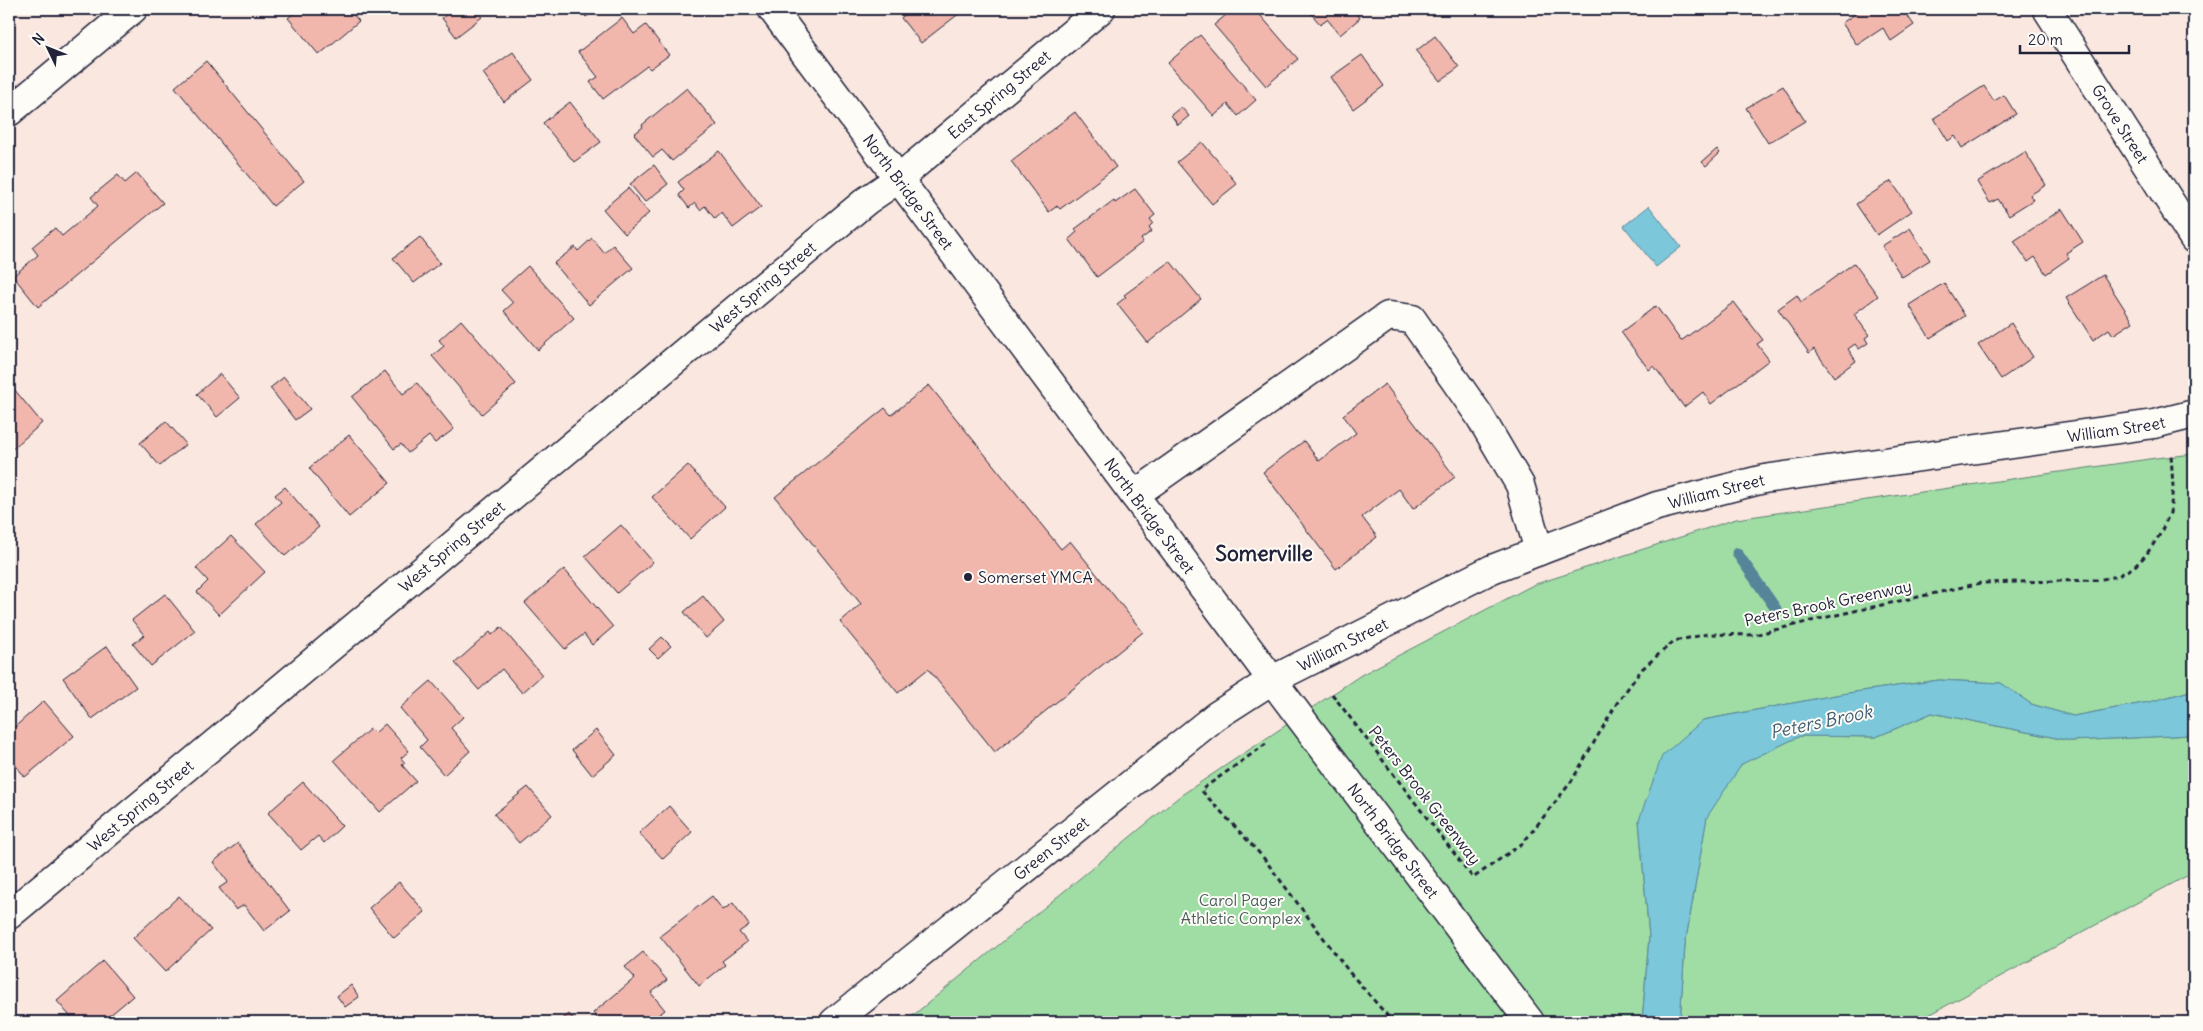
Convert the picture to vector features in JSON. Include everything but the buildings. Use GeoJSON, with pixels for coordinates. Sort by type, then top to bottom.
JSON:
{"type":"FeatureCollection","features":[{"type":"Feature","properties":{"kind":"street"},"geometry":{"type":"LineString","coordinates":[[9,112],[133,9]]}},
{"type":"Feature","properties":{"kind":"street","name":"North Bridge Street"},"geometry":{"type":"LineString","coordinates":[[772,9],[1272,680],[1530,1022]]}},
{"type":"Feature","properties":{"kind":"street","name":"East Spring Street"},"geometry":{"type":"LineString","coordinates":[[898,179],[1101,9]]}},
{"type":"Feature","properties":{"kind":"street","name":"Grove Street"},"geometry":{"type":"LineString","coordinates":[[2047,9],[2194,239]]}},
{"type":"Feature","properties":{"kind":"street","name":"West Spring Street"},"geometry":{"type":"LineString","coordinates":[[9,915],[859,208],[898,179]]}},
{"type":"Feature","properties":{"kind":"street"},"geometry":{"type":"LineString","coordinates":[[1134,495],[1388,316],[1412,319],[1479,415],[1520,485],[1539,551]]}},
{"type":"Feature","properties":{"kind":"street","name":"William Street"},"geometry":{"type":"LineString","coordinates":[[1272,680],[1492,569],[1657,506],[1764,480],[2154,424],[2194,414]]}},
{"type":"Feature","properties":{"kind":"street","name":"Green Street"},"geometry":{"type":"LineString","coordinates":[[834,1022],[1216,716],[1272,680]]}},
{"type":"Feature","properties":{"kind":"path","name":"Peters Brook Greenway"},"geometry":{"type":"LineString","coordinates":[[1332,694],[1474,878],[1523,843],[1572,782],[1617,703],[1632,682],[1642,669],[1674,640],[1708,634],[1754,635],[1980,583],[2097,580],[2118,576],[2134,567],[2146,555],[2159,536],[2170,513],[2173,487],[2171,451]]}},
{"type":"Feature","properties":{"kind":"path"},"geometry":{"type":"LineString","coordinates":[[1266,744],[1201,790],[1262,856],[1350,973],[1393,1022]]}},
{"type":"Feature","properties":{"kind":"green space","name":"Carol Pager Athletic Complex"},"geometry":{"type":"Polygon","coordinates":[[[2194,454],[2194,690],[2149,702],[2073,716],[2031,704],[2001,683],[1939,680],[1841,694],[1703,720],[1639,820],[1649,937],[1642,1022],[905,1022],[1180,796],[1361,675],[1533,585],[1736,519],[2194,454]]]}},
{"type":"Feature","properties":{"kind":"green space"},"geometry":{"type":"Polygon","coordinates":[[[1932,713],[2071,741],[2194,734],[2194,872],[1916,1022],[1680,1022],[1685,945],[1707,816],[1741,764],[1800,736],[1876,737],[1932,713]]]}},
{"type":"Feature","properties":{"kind":"water"},"geometry":{"type":"Polygon","coordinates":[[[1649,206],[1681,247],[1656,267],[1624,226],[1649,206]]]}},
{"type":"Feature","properties":{"kind":"water","name":"Peters Brook"},"geometry":{"type":"Polygon","coordinates":[[[1939,680],[2001,683],[2031,704],[2073,716],[2149,702],[2194,690],[2194,734],[2071,741],[1932,713],[1876,737],[1800,736],[1742,764],[1707,817],[1685,945],[1680,1022],[1642,1022],[1649,937],[1639,820],[1662,756],[1703,720],[1841,694],[1939,680]]]}},
{"type":"Feature","properties":{"kind":"waterway"},"geometry":{"type":"LineString","coordinates":[[1737,553],[1776,609]]}},
{"type":"Feature","properties":{"kind":"place","name":"Somerset YMCA"},"geometry":{"type":"Point","coordinates":[968,577]}},
{"type":"Feature","properties":{"kind":"district","name":"Somerville"},"geometry":{"type":"Point","coordinates":[1264,554]}}]}
